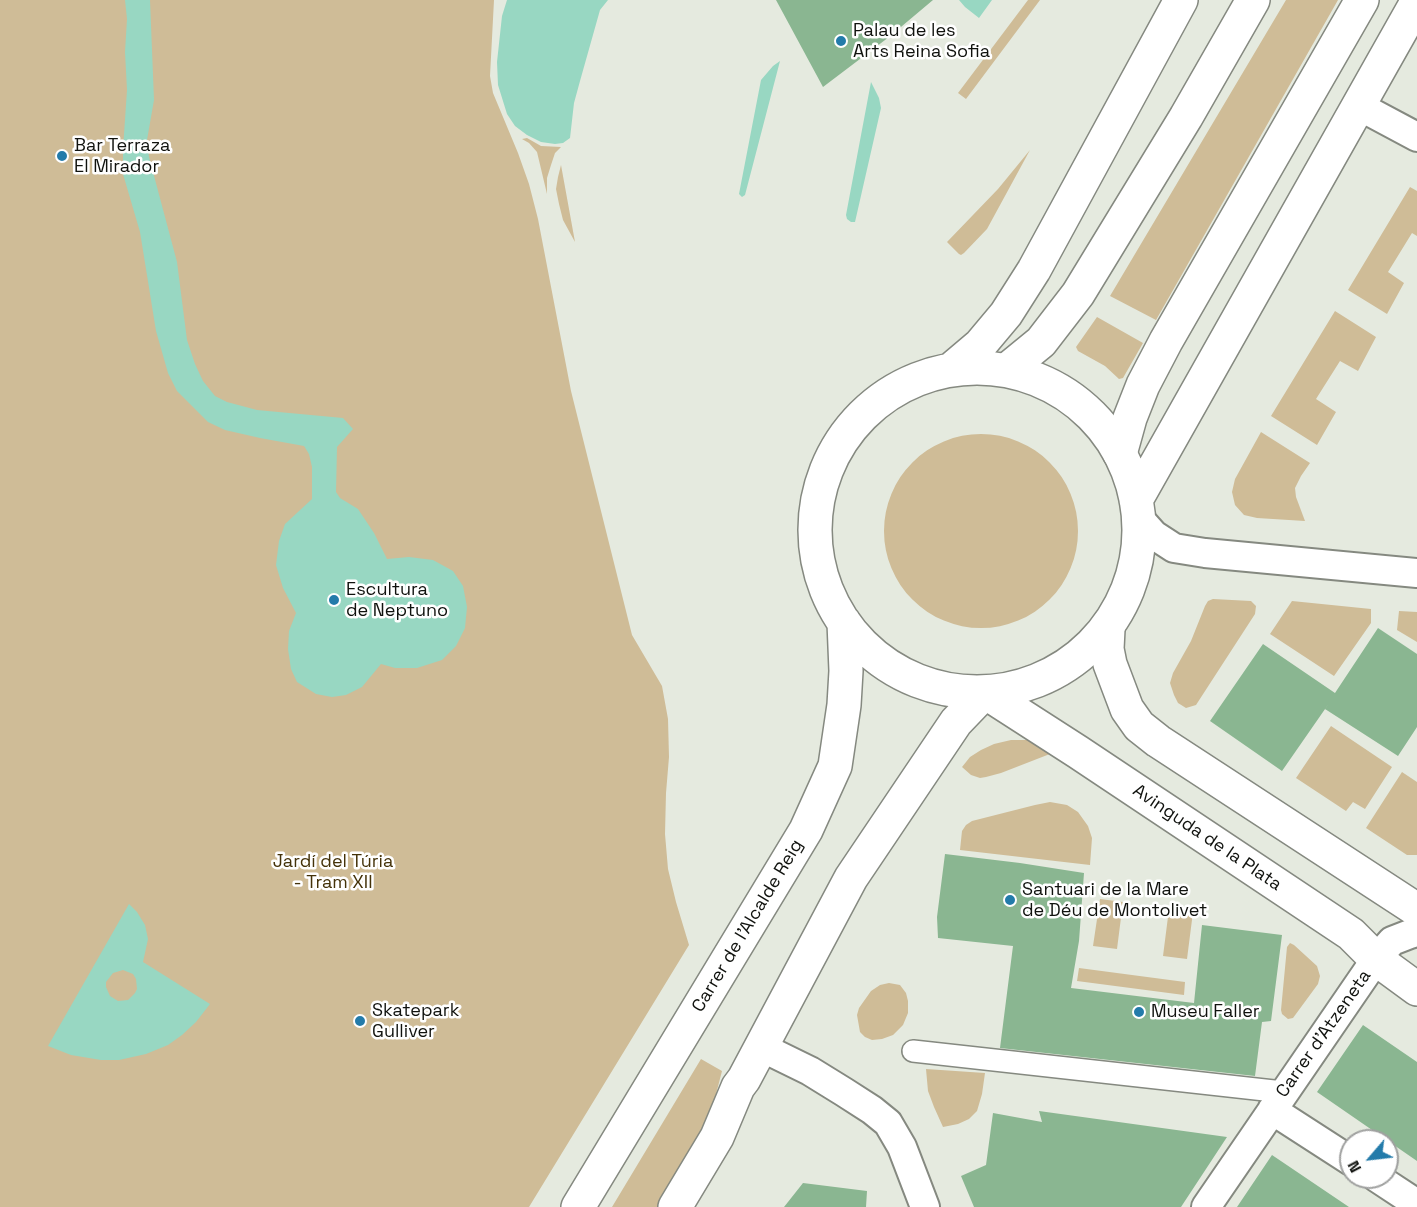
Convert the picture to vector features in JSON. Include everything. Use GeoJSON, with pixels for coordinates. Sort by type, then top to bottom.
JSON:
{"type":"FeatureCollection","features":[{"type":"Feature","properties":{"kind":"main road"},"geometry":{"type":"LineString","coordinates":[[954,367],[980,345],[1006,314],[1034,270],[1181,0]]}},
{"type":"Feature","properties":{"kind":"main road"},"geometry":{"type":"LineString","coordinates":[[1008,369],[1041,342],[1084,284],[1186,117],[1253,0]]}},
{"type":"Feature","properties":{"kind":"main road"},"geometry":{"type":"LineString","coordinates":[[1120,454],[1130,418],[1143,385],[1166,341],[1362,0]]}},
{"type":"Feature","properties":{"kind":"main road"},"geometry":{"type":"LineString","coordinates":[[1137,508],[1417,2]]}},
{"type":"Feature","properties":{"kind":"main road"},"geometry":{"type":"LineString","coordinates":[[954,367],[1008,369],[1042,380],[1068,394],[1091,413],[1120,454],[1137,508],[1137,556],[1121,609],[1108,629],[1086,652],[1037,683],[1011,692],[986,696],[962,694],[911,677],[884,662],[860,641],[844,622],[827,593],[818,560],[815,529],[817,498],[826,468],[841,440],[860,416],[884,395],[912,379],[954,367]]}},
{"type":"Feature","properties":{"kind":"main road","name":"Carrer de l'Alcalde Reig"},"geometry":{"type":"LineString","coordinates":[[578,1207],[806,830],[836,766],[846,671],[844,622]]}},
{"type":"Feature","properties":{"kind":"main road"},"geometry":{"type":"LineString","coordinates":[[1108,629],[1107,649],[1110,664],[1118,689],[1139,726],[1158,741],[1417,910]]}},
{"type":"Feature","properties":{"kind":"main road"},"geometry":{"type":"LineString","coordinates":[[675,1207],[717,1137],[738,1087],[851,878],[956,722],[986,696]]}},
{"type":"Feature","properties":{"kind":"main road","name":"Avinguda de la Plata"},"geometry":{"type":"LineString","coordinates":[[986,696],[1088,758],[1352,934],[1376,959],[1417,988]]}},
{"type":"Feature","properties":{"kind":"street"},"geometry":{"type":"LineString","coordinates":[[1359,106],[1417,137]]}},
{"type":"Feature","properties":{"kind":"street"},"geometry":{"type":"LineString","coordinates":[[1137,508],[1154,535],[1174,548],[1205,553],[1417,573]]}},
{"type":"Feature","properties":{"kind":"street","name":"Carrer d'Atzeneta"},"geometry":{"type":"LineString","coordinates":[[1206,1207],[1376,959],[1392,942],[1417,932]]}},
{"type":"Feature","properties":{"kind":"street"},"geometry":{"type":"LineString","coordinates":[[761,1047],[818,1076],[872,1110],[888,1123],[902,1147],[925,1207]]}},
{"type":"Feature","properties":{"kind":"street"},"geometry":{"type":"LineString","coordinates":[[913,1051],[1277,1101]]}},
{"type":"Feature","properties":{"kind":"street","name":"Carrer d'Atzeneta"},"geometry":{"type":"LineString","coordinates":[[1277,1101],[1339,1151]]}},
{"type":"Feature","properties":{"kind":"street"},"geometry":{"type":"LineString","coordinates":[[1394,1189],[1417,1204]]}},
{"type":"Feature","properties":{"kind":"green space","name":"Jardí del Túria - Tram XII"},"geometry":{"type":"Polygon","coordinates":[[[0,0],[494,0],[490,76],[493,93],[518,153],[538,219],[571,391],[632,635],[662,686],[668,719],[669,757],[665,834],[668,869],[689,945],[529,1207],[0,1207],[0,0]]]}},
{"type":"Feature","properties":{"kind":"green space"},"geometry":{"type":"Polygon","coordinates":[[[1028,0],[1040,0],[966,99],[958,93],[1028,0]]]}},
{"type":"Feature","properties":{"kind":"green space"},"geometry":{"type":"Polygon","coordinates":[[[1286,0],[1338,0],[1156,320],[1110,296],[1286,0]]]}},
{"type":"Feature","properties":{"kind":"green space"},"geometry":{"type":"Polygon","coordinates":[[[527,138],[541,146],[561,147],[555,153],[547,178],[547,194],[537,152],[522,139],[527,138]]]}},
{"type":"Feature","properties":{"kind":"green space"},"geometry":{"type":"Polygon","coordinates":[[[1030,150],[987,229],[964,253],[959,254],[947,242],[998,189],[1030,150]]]}},
{"type":"Feature","properties":{"kind":"green space"},"geometry":{"type":"Polygon","coordinates":[[[561,165],[575,242],[563,220],[556,189],[561,165]]]}},
{"type":"Feature","properties":{"kind":"green space"},"geometry":{"type":"Polygon","coordinates":[[[1410,187],[1417,191],[1417,236],[1412,233],[1388,272],[1404,283],[1387,314],[1348,290],[1410,187]]]}},
{"type":"Feature","properties":{"kind":"green space"},"geometry":{"type":"Polygon","coordinates":[[[1335,311],[1376,337],[1358,371],[1340,361],[1316,399],[1336,412],[1317,445],[1271,416],[1335,311]]]}},
{"type":"Feature","properties":{"kind":"green space"},"geometry":{"type":"Polygon","coordinates":[[[1097,317],[1143,343],[1123,378],[1119,379],[1105,366],[1078,351],[1076,347],[1097,317]]]}},
{"type":"Feature","properties":{"kind":"green space"},"geometry":{"type":"Polygon","coordinates":[[[1261,432],[1310,463],[1295,488],[1305,521],[1257,518],[1244,515],[1235,505],[1232,492],[1235,479],[1261,432]]]}},
{"type":"Feature","properties":{"kind":"green space"},"geometry":{"type":"Polygon","coordinates":[[[981,434],[1009,438],[1027,446],[1042,456],[1056,470],[1074,503],[1078,531],[1074,559],[1066,577],[1056,592],[1042,606],[1009,624],[981,628],[953,624],[935,616],[920,606],[906,592],[888,559],[884,531],[888,503],[896,485],[906,470],[920,456],[953,438],[981,434]]]}},
{"type":"Feature","properties":{"kind":"green space"},"geometry":{"type":"Polygon","coordinates":[[[1213,599],[1251,601],[1256,606],[1255,614],[1196,705],[1186,708],[1178,703],[1170,683],[1205,606],[1213,599]]]}},
{"type":"Feature","properties":{"kind":"green space"},"geometry":{"type":"Polygon","coordinates":[[[1292,601],[1371,609],[1371,623],[1334,676],[1270,634],[1292,601]]]}},
{"type":"Feature","properties":{"kind":"green space"},"geometry":{"type":"Polygon","coordinates":[[[1399,611],[1417,612],[1417,642],[1397,630],[1399,611]]]}},
{"type":"Feature","properties":{"kind":"green space"},"geometry":{"type":"Polygon","coordinates":[[[1331,726],[1392,767],[1365,809],[1353,802],[1346,811],[1296,778],[1331,726]]]}},
{"type":"Feature","properties":{"kind":"green space"},"geometry":{"type":"Polygon","coordinates":[[[1011,740],[1027,740],[1045,745],[1055,752],[1001,773],[980,778],[971,775],[962,767],[970,757],[981,750],[1011,740]]]}},
{"type":"Feature","properties":{"kind":"green space"},"geometry":{"type":"Polygon","coordinates":[[[1402,772],[1417,782],[1417,855],[1407,855],[1366,828],[1402,772]]]}},
{"type":"Feature","properties":{"kind":"green space"},"geometry":{"type":"Polygon","coordinates":[[[1050,802],[1067,805],[1078,812],[1088,826],[1092,838],[1090,865],[960,850],[962,831],[972,821],[1050,802]]]}},
{"type":"Feature","properties":{"kind":"green space"},"geometry":{"type":"Polygon","coordinates":[[[1100,899],[1123,902],[1117,949],[1093,946],[1100,899]]]}},
{"type":"Feature","properties":{"kind":"green space"},"geometry":{"type":"Polygon","coordinates":[[[1169,909],[1193,912],[1187,959],[1163,956],[1169,909]]]}},
{"type":"Feature","properties":{"kind":"green space"},"geometry":{"type":"Polygon","coordinates":[[[1290,943],[1317,966],[1320,976],[1318,984],[1293,1018],[1288,1019],[1281,1010],[1287,947],[1290,943]]]}},
{"type":"Feature","properties":{"kind":"green space"},"geometry":{"type":"Polygon","coordinates":[[[1079,968],[1185,982],[1184,995],[1077,981],[1079,968]]]}},
{"type":"Feature","properties":{"kind":"green space"},"geometry":{"type":"Polygon","coordinates":[[[889,983],[900,985],[906,993],[908,1013],[903,1025],[893,1035],[872,1040],[860,1032],[857,1015],[859,1008],[871,991],[880,985],[889,983]]]}},
{"type":"Feature","properties":{"kind":"green space"},"geometry":{"type":"Polygon","coordinates":[[[701,1059],[722,1071],[714,1102],[698,1141],[657,1207],[612,1207],[701,1059]]]}},
{"type":"Feature","properties":{"kind":"green space"},"geometry":{"type":"Polygon","coordinates":[[[926,1069],[985,1073],[977,1111],[969,1119],[943,1127],[928,1091],[926,1069]]]}},
{"type":"Feature","properties":{"kind":"shaded area"},"geometry":{"type":"Polygon","coordinates":[[[125,0],[150,0],[154,100],[147,140],[149,157],[177,262],[187,340],[203,381],[215,396],[227,402],[257,410],[343,418],[353,429],[337,447],[336,492],[340,498],[358,509],[387,559],[409,557],[433,560],[453,571],[463,586],[467,607],[465,628],[456,646],[442,660],[417,668],[395,668],[381,664],[362,687],[346,695],[332,697],[316,694],[297,682],[291,669],[288,649],[289,631],[296,613],[283,588],[276,565],[279,541],[285,524],[312,499],[312,467],[309,454],[304,446],[225,430],[208,422],[177,391],[168,373],[156,331],[140,232],[123,174],[127,90],[125,0]]]}},
{"type":"Feature","properties":{"kind":"shaded area"},"geometry":{"type":"Polygon","coordinates":[[[507,0],[608,0],[600,10],[580,81],[574,103],[570,138],[563,143],[541,142],[527,135],[515,126],[507,114],[498,85],[497,62],[502,16],[507,0]]]}},
{"type":"Feature","properties":{"kind":"shaded area"},"geometry":{"type":"Polygon","coordinates":[[[959,0],[992,0],[979,18],[959,0]]]}},
{"type":"Feature","properties":{"kind":"shaded area"},"geometry":{"type":"Polygon","coordinates":[[[780,61],[745,195],[742,197],[739,194],[761,80],[780,61]]]}},
{"type":"Feature","properties":{"kind":"shaded area"},"geometry":{"type":"Polygon","coordinates":[[[871,82],[881,108],[855,222],[851,222],[846,215],[871,82]]]}},
{"type":"Feature","properties":{"kind":"shaded area"},"geometry":{"type":"Polygon","coordinates":[[[129,904],[145,925],[148,939],[143,962],[210,1004],[182,1035],[168,1045],[146,1054],[119,1060],[101,1060],[71,1055],[48,1046],[129,904]],[[123,970],[113,973],[106,982],[110,996],[118,1001],[128,1000],[137,989],[133,974],[123,970]]]}},
{"type":"Feature","properties":{"kind":"building","name":"Palau de les Arts Reina Sofia"},"geometry":{"type":"Polygon","coordinates":[[[776,0],[933,0],[823,87],[776,0]]]}},
{"type":"Feature","properties":{"kind":"building"},"geometry":{"type":"Polygon","coordinates":[[[1378,628],[1417,654],[1417,727],[1398,756],[1325,709],[1282,771],[1210,721],[1263,644],[1335,693],[1378,628]]]}},
{"type":"Feature","properties":{"kind":"building","name":"Museu Faller"},"geometry":{"type":"Polygon","coordinates":[[[945,854],[1084,873],[1079,941],[1071,988],[1194,1003],[1202,925],[1282,935],[1271,1021],[1262,1022],[1255,1076],[1000,1048],[1013,946],[938,938],[937,917],[945,854]]]}},
{"type":"Feature","properties":{"kind":"building"},"geometry":{"type":"Polygon","coordinates":[[[1363,1025],[1417,1062],[1417,1161],[1399,1149],[1399,1129],[1371,1129],[1317,1092],[1363,1025]]]}},
{"type":"Feature","properties":{"kind":"building"},"geometry":{"type":"Polygon","coordinates":[[[1039,1111],[1227,1137],[1181,1207],[974,1207],[961,1176],[986,1165],[993,1113],[1042,1122],[1039,1111]]]}},
{"type":"Feature","properties":{"kind":"building"},"geometry":{"type":"Polygon","coordinates":[[[1272,1155],[1349,1207],[1237,1207],[1272,1155]]]}},
{"type":"Feature","properties":{"kind":"building"},"geometry":{"type":"Polygon","coordinates":[[[803,1183],[867,1191],[866,1207],[784,1207],[803,1183]]]}},
{"type":"Feature","properties":{"kind":"place","name":"Palau de les Arts Reina Sofia"},"geometry":{"type":"Point","coordinates":[841,41]}},
{"type":"Feature","properties":{"kind":"place","name":"Bar Terraza El Mirador"},"geometry":{"type":"Point","coordinates":[62,156]}},
{"type":"Feature","properties":{"kind":"place","name":"Escultura de Neptuno"},"geometry":{"type":"Point","coordinates":[334,600]}},
{"type":"Feature","properties":{"kind":"place","name":"Santuari de la Mare de Déu de Montolivet"},"geometry":{"type":"Point","coordinates":[1010,900]}},
{"type":"Feature","properties":{"kind":"place","name":"Museu Faller"},"geometry":{"type":"Point","coordinates":[1139,1012]}},
{"type":"Feature","properties":{"kind":"place","name":"Skatepark Gulliver"},"geometry":{"type":"Point","coordinates":[360,1021]}}]}
